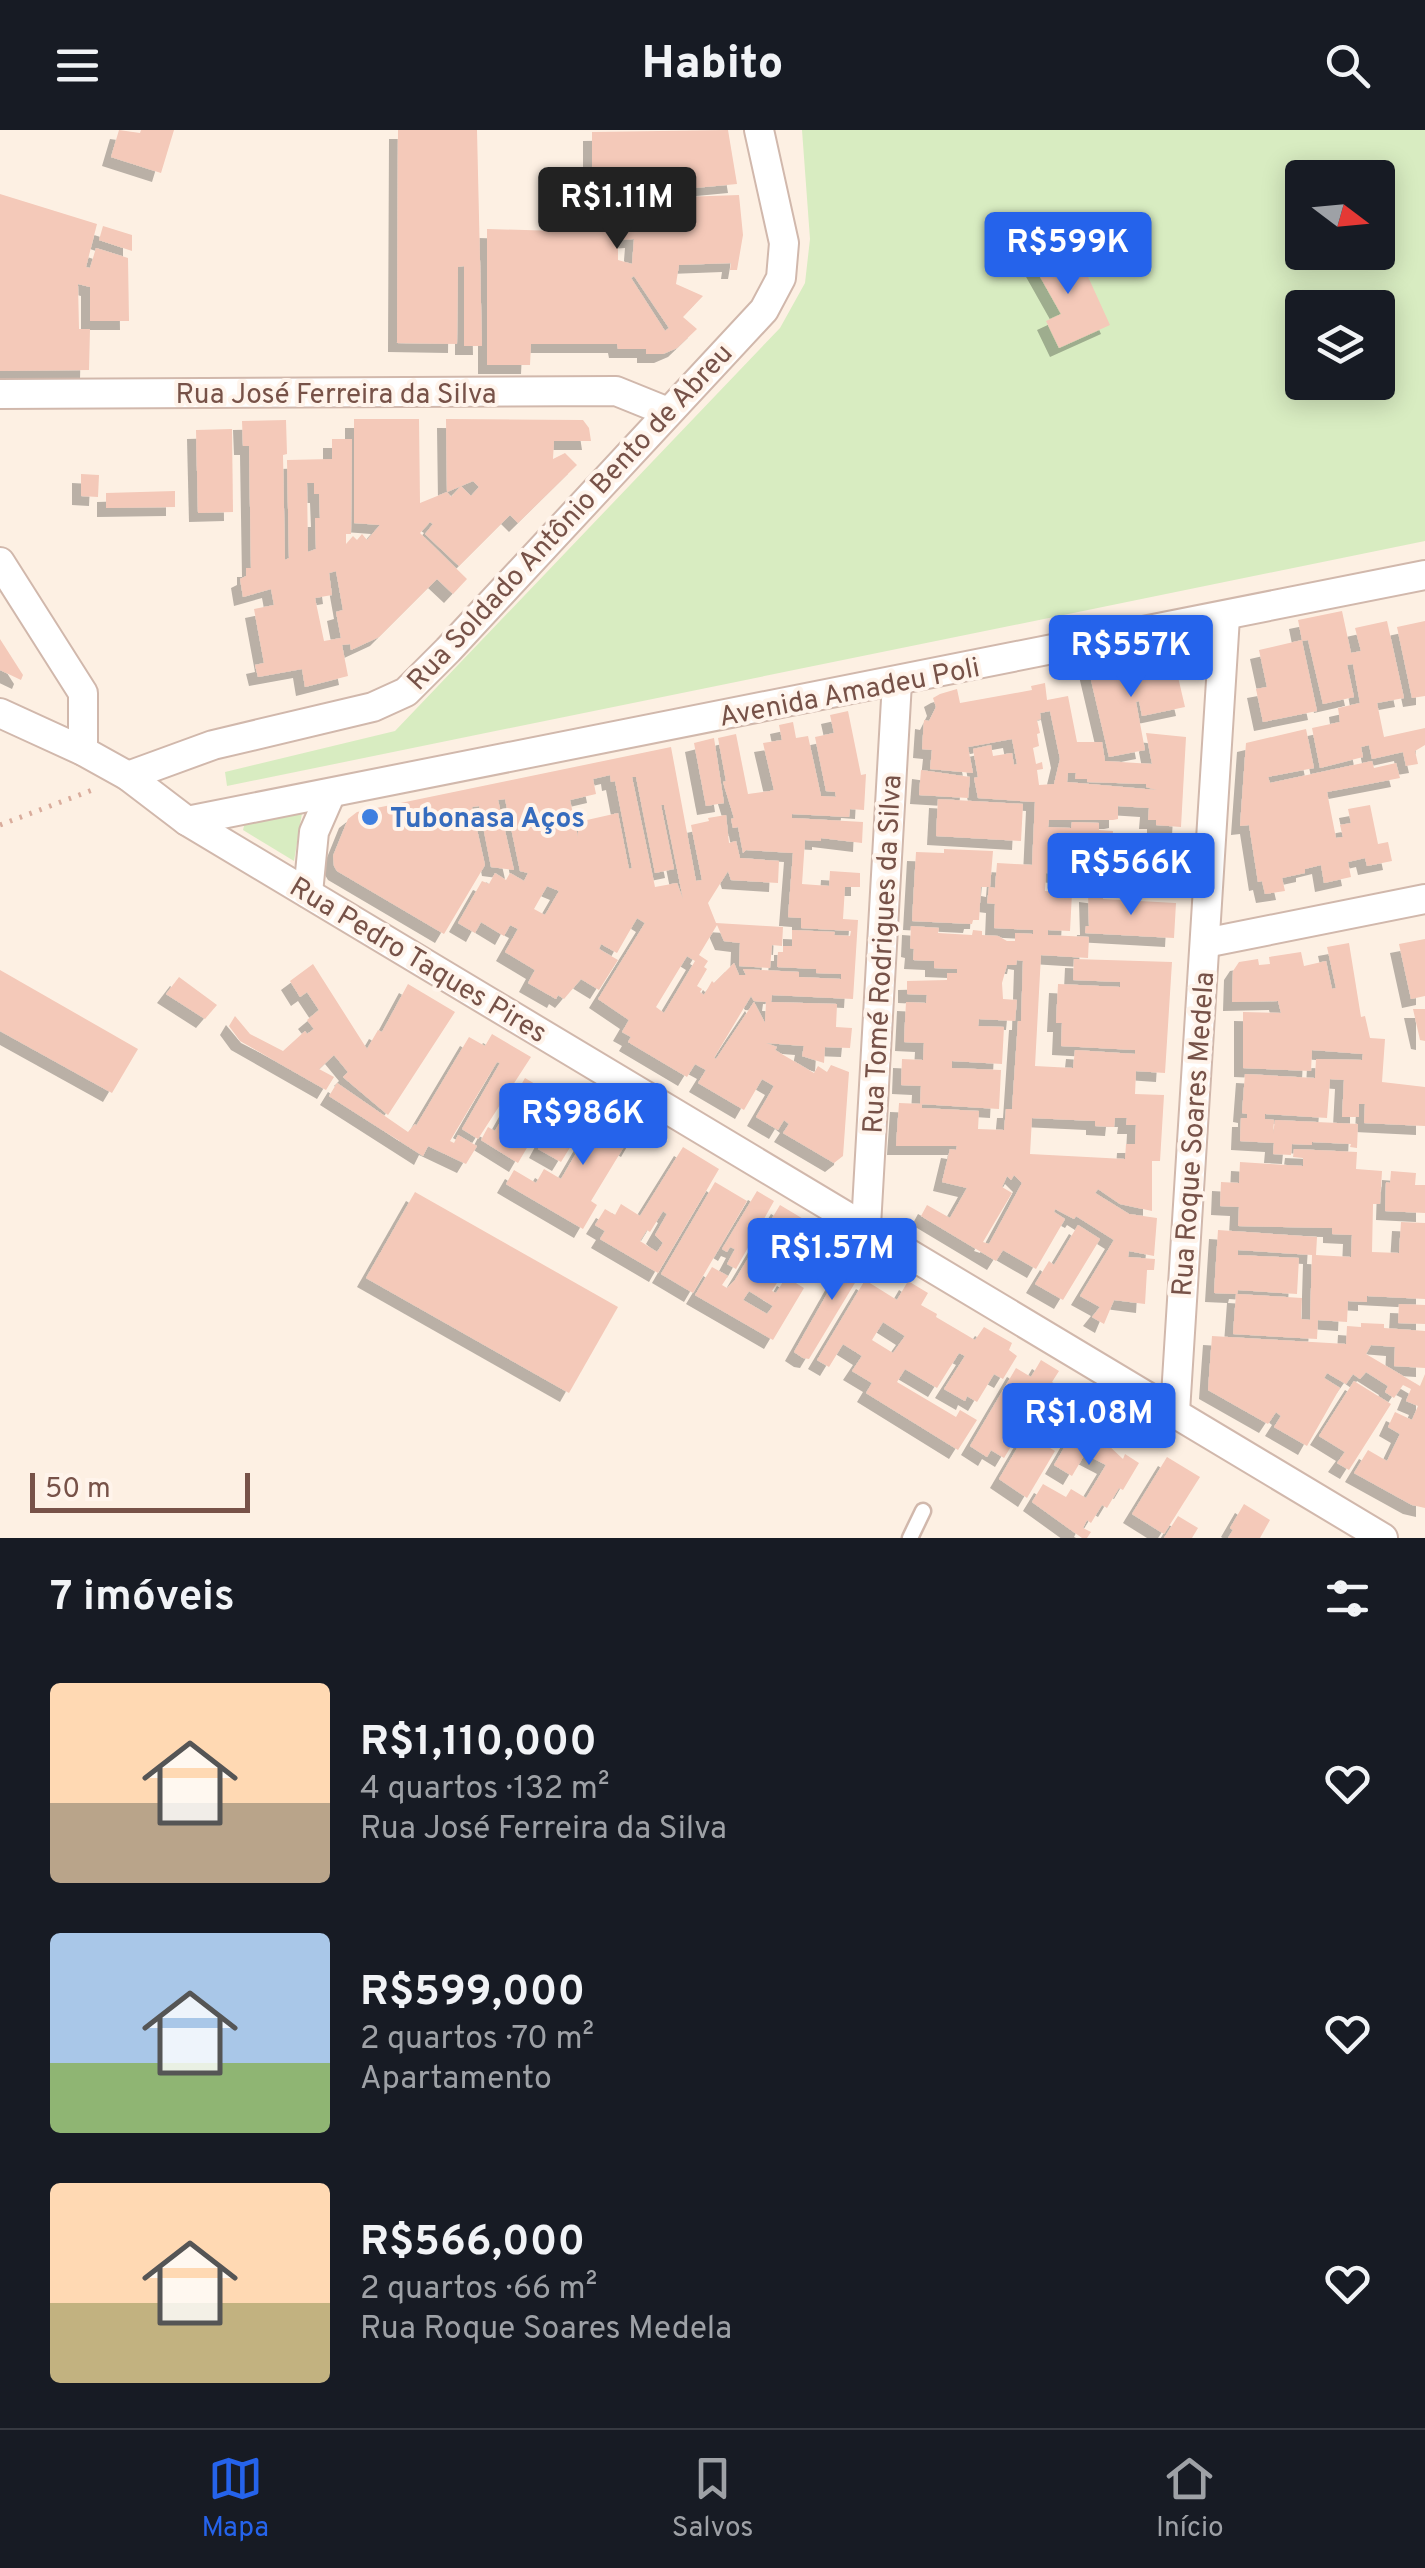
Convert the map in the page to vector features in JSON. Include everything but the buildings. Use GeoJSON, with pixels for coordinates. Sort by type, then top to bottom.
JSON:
{"type":"FeatureCollection","features":[{"type":"Feature","properties":{"kind":"street","name":"Rua Soldado Antônio Bento de Abreu"},"geometry":{"type":"LineString","coordinates":[[128,776],[213,744],[373,707],[406,692],[764,310],[781,278],[784,243],[760,130]]}},
{"type":"Feature","properties":{"kind":"street","name":"Rua José Ferreira da Silva"},"geometry":{"type":"LineString","coordinates":[[0,394],[616,392],[668,412]]}},
{"type":"Feature","properties":{"kind":"street"},"geometry":{"type":"LineString","coordinates":[[0,562],[84,693],[83,751]]}},
{"type":"Feature","properties":{"kind":"street","name":"Avenida Amadeu Poli"},"geometry":{"type":"LineString","coordinates":[[188,821],[1425,575]]}},
{"type":"Feature","properties":{"kind":"street","name":"Rua Roque Soares Medela"},"geometry":{"type":"LineString","coordinates":[[1175,1412],[1225,617]]}},
{"type":"Feature","properties":{"kind":"street","name":"Rua Tomé Rodrigues da Silva"},"geometry":{"type":"LineString","coordinates":[[866,1226],[896,682]]}},
{"type":"Feature","properties":{"kind":"street","name":"Rua Pedro Taques Pires"},"geometry":{"type":"LineString","coordinates":[[0,713],[128,776],[188,821],[1384,1538]]}},
{"type":"Feature","properties":{"kind":"street"},"geometry":{"type":"LineString","coordinates":[[308,893],[314,832],[331,793]]}},
{"type":"Feature","properties":{"kind":"street"},"geometry":{"type":"LineString","coordinates":[[1205,943],[1425,899]]}},
{"type":"Feature","properties":{"kind":"lane"},"geometry":{"type":"LineString","coordinates":[[910,1538],[923,1511]]}},
{"type":"Feature","properties":{"kind":"path"},"geometry":{"type":"LineString","coordinates":[[0,825],[128,776]]}},
{"type":"Feature","properties":{"kind":"green space"},"geometry":{"type":"Polygon","coordinates":[[[802,130],[1425,130],[1425,541],[227,786],[225,772],[395,731],[780,328],[805,283],[810,239],[802,130]]]}},
{"type":"Feature","properties":{"kind":"green space"},"geometry":{"type":"Polygon","coordinates":[[[302,813],[294,861],[243,830],[245,822],[302,813]]]}},
{"type":"Feature","properties":{"kind":"place","name":"Tubonasa Aços"},"geometry":{"type":"Point","coordinates":[370,817]}}]}
